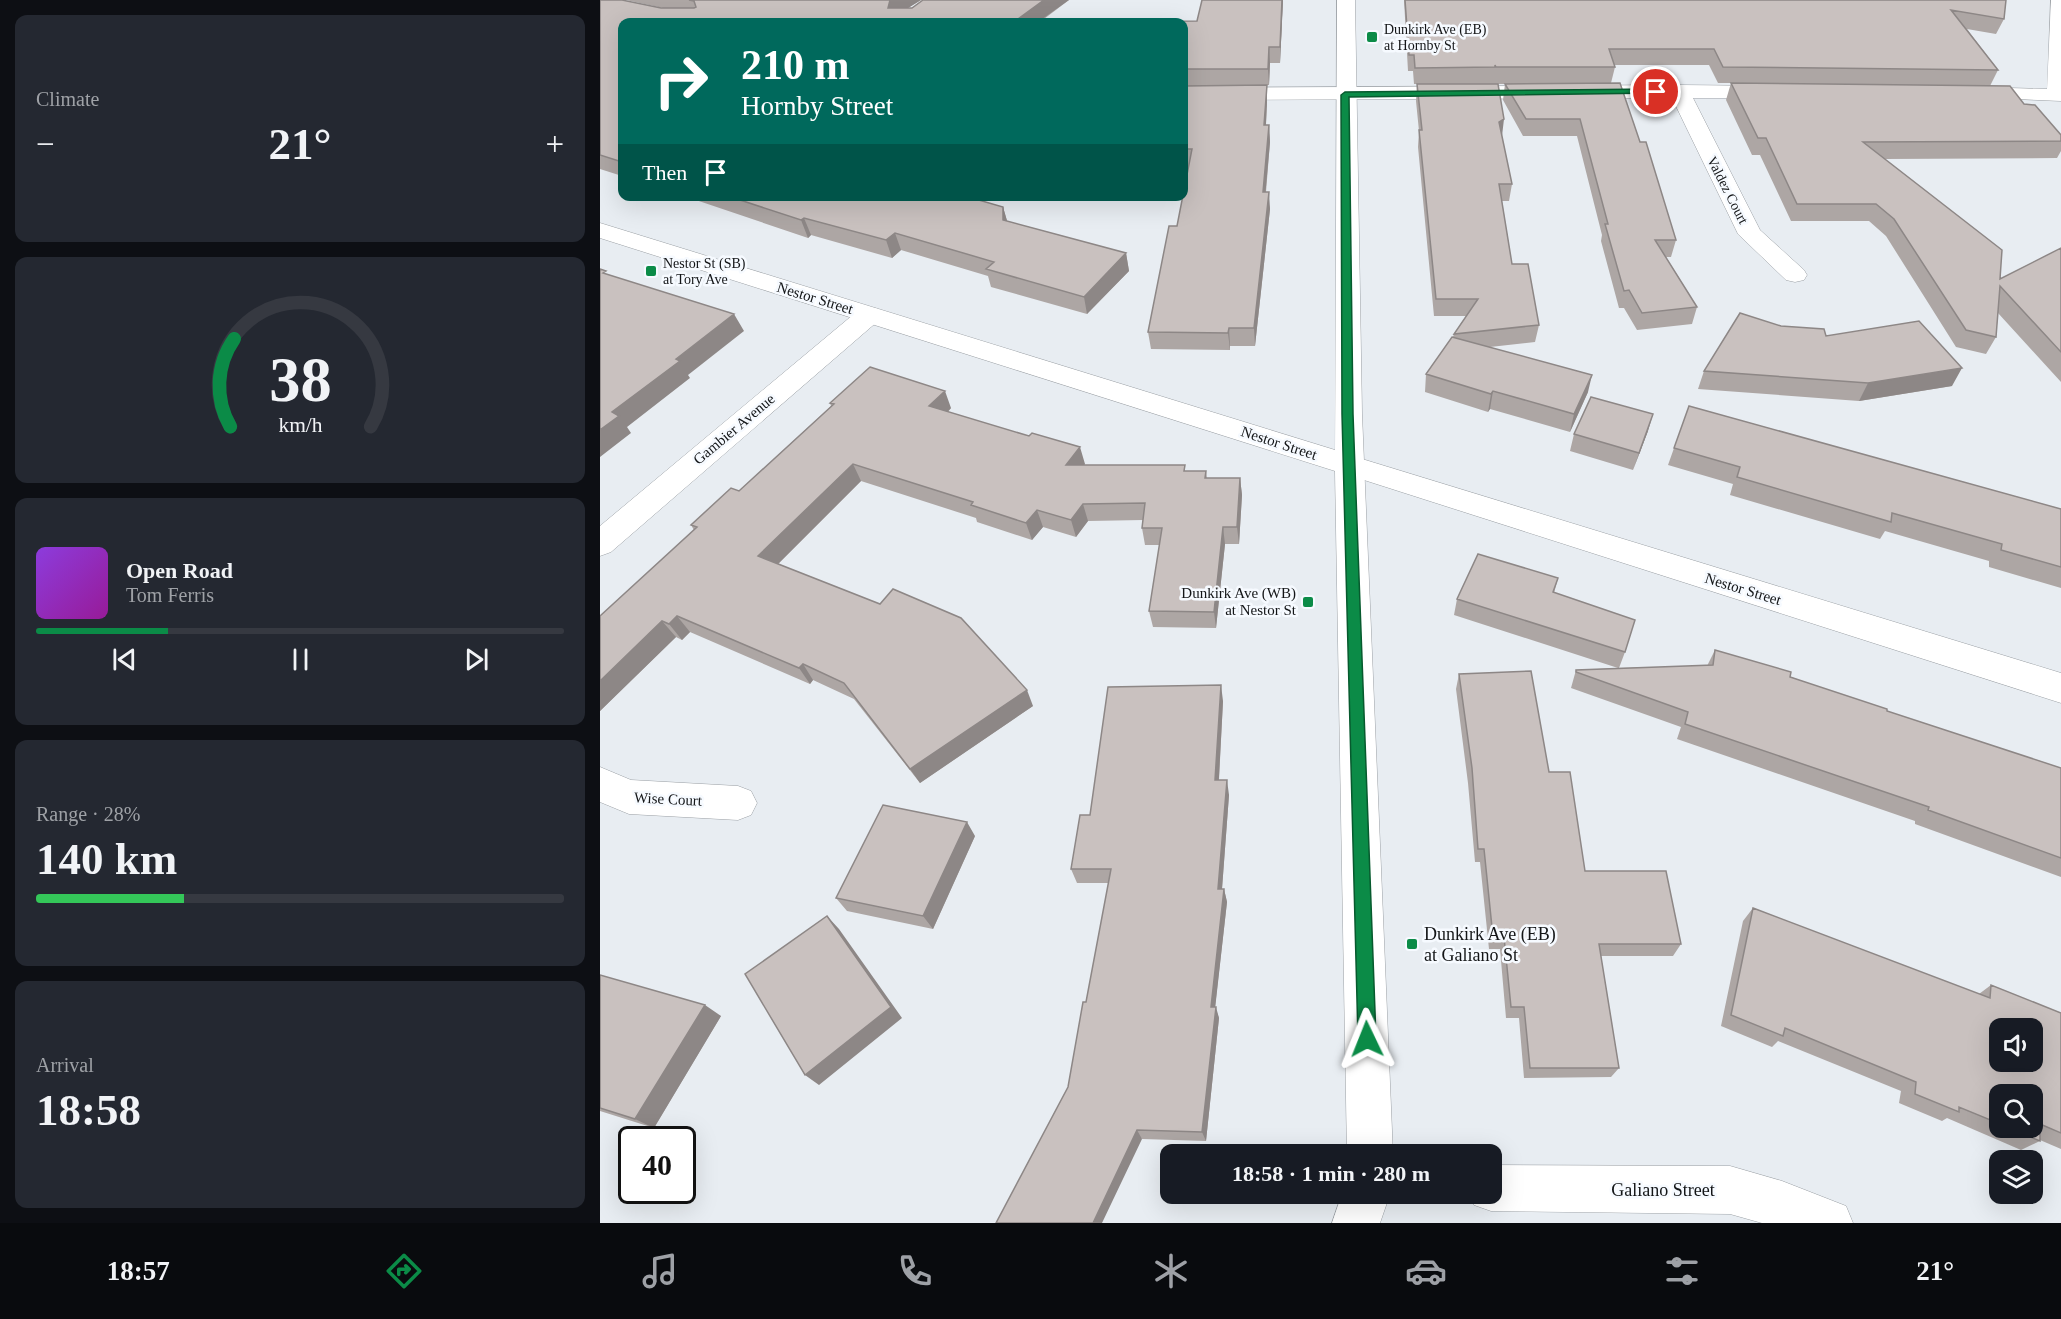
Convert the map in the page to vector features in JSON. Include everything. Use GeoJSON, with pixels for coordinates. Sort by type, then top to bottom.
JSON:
{"type":"FeatureCollection","features":[{"type":"Feature","properties":{"kind":"street"},"geometry":{"type":"LineString","coordinates":[[1346,0],[1349,465],[1352,503],[1370,1144]]}},
{"type":"Feature","properties":{"kind":"street"},"geometry":{"type":"LineString","coordinates":[[1950,93],[2059,94],[2060,0]]}},
{"type":"Feature","properties":{"kind":"street","name":"Valdez Court"},"geometry":{"type":"LineString","coordinates":[[1679,91],[1750,234],[1795,275]]}},
{"type":"Feature","properties":{"kind":"street"},"geometry":{"type":"LineString","coordinates":[[1188,94],[1797,92]]}},
{"type":"Feature","properties":{"kind":"street","name":"Nestor Street"},"geometry":{"type":"LineString","coordinates":[[600,230],[2061,688]]}},
{"type":"Feature","properties":{"kind":"street","name":"Gambier Avenue"},"geometry":{"type":"LineString","coordinates":[[600,544],[869,315]]}},
{"type":"Feature","properties":{"kind":"street","name":"Wise Court"},"geometry":{"type":"LineString","coordinates":[[600,784],[629,797],[738,803]]}},
{"type":"Feature","properties":{"kind":"street","name":"Galiano Street"},"geometry":{"type":"LineString","coordinates":[[1502,1188],[1730,1190],[1782,1205],[1829,1223]]}},
{"type":"Feature","properties":{"kind":"street"},"geometry":{"type":"LineString","coordinates":[[1356,1223],[1363,1204]]}},
{"type":"Feature","properties":{"kind":"building"},"geometry":{"type":"Polygon","coordinates":[[[600,0],[622,0],[661,8],[694,8],[696,7],[694,1],[689,0],[890,0],[888,8],[912,8],[923,0],[1044,0],[1019,18],[618,18],[618,161],[600,155],[600,0]]]}},
{"type":"Feature","properties":{"kind":"building"},"geometry":{"type":"Polygon","coordinates":[[[1202,0],[1282,0],[1280,47],[1269,47],[1268,69],[1188,69],[1188,21],[1197,21],[1202,0]]]}},
{"type":"Feature","properties":{"kind":"building"},"geometry":{"type":"Polygon","coordinates":[[[1405,0],[2006,0],[2004,19],[1951,10],[1998,70],[1723,67],[1714,49],[1609,49],[1615,67],[1496,67],[1495,65],[1495,67],[1415,68],[1414,55],[1409,55],[1405,0]]]}},
{"type":"Feature","properties":{"kind":"building"},"geometry":{"type":"Polygon","coordinates":[[[1620,83],[1640,142],[1646,142],[1676,240],[1655,240],[1697,307],[1642,313],[1629,290],[1624,291],[1605,224],[1608,224],[1580,119],[1526,119],[1505,84],[1620,83]]]}},
{"type":"Feature","properties":{"kind":"building"},"geometry":{"type":"Polygon","coordinates":[[[1731,83],[2010,86],[2024,104],[2035,105],[2061,135],[2061,141],[1863,142],[2002,250],[2000,279],[2061,248],[2061,352],[2000,286],[1996,337],[1966,330],[1894,219],[1876,204],[1797,204],[1766,138],[1758,138],[1731,83]]]}},
{"type":"Feature","properties":{"kind":"building"},"geometry":{"type":"Polygon","coordinates":[[[1417,84],[1498,84],[1504,119],[1499,122],[1512,184],[1499,184],[1512,264],[1528,264],[1539,325],[1454,334],[1478,299],[1436,299],[1419,130],[1422,130],[1417,84]]]}},
{"type":"Feature","properties":{"kind":"building"},"geometry":{"type":"Polygon","coordinates":[[[1267,85],[1264,125],[1269,125],[1263,192],[1269,192],[1254,328],[1229,328],[1228,333],[1148,332],[1169,226],[1177,226],[1182,201],[1188,201],[1188,170],[1192,149],[1188,149],[1188,86],[1267,85]]]}},
{"type":"Feature","properties":{"kind":"building"},"geometry":{"type":"Polygon","coordinates":[[[743,201],[982,201],[1003,207],[1003,220],[1126,253],[1084,297],[986,269],[994,262],[895,233],[886,240],[804,218],[801,220],[743,201]]]}},
{"type":"Feature","properties":{"kind":"building"},"geometry":{"type":"Polygon","coordinates":[[[600,269],[606,271],[603,273],[734,314],[676,359],[680,361],[612,412],[619,416],[600,430],[600,269]]]}},
{"type":"Feature","properties":{"kind":"building"},"geometry":{"type":"Polygon","coordinates":[[[1740,313],[1781,326],[1824,329],[1826,336],[1919,321],[1962,368],[1868,383],[1704,371],[1740,313]]]}},
{"type":"Feature","properties":{"kind":"building"},"geometry":{"type":"Polygon","coordinates":[[[1452,337],[1592,375],[1574,414],[1493,391],[1491,394],[1426,374],[1452,337]]]}},
{"type":"Feature","properties":{"kind":"building"},"geometry":{"type":"Polygon","coordinates":[[[870,367],[945,391],[929,406],[1029,436],[1032,433],[1080,447],[1066,465],[1185,465],[1184,471],[1206,471],[1205,478],[1240,478],[1237,527],[1223,527],[1214,612],[1149,611],[1162,528],[1142,528],[1145,503],[1083,504],[1071,520],[1037,510],[1026,523],[971,505],[973,502],[853,464],[758,556],[880,604],[893,589],[961,618],[1027,690],[910,769],[844,683],[803,664],[799,668],[677,616],[669,624],[662,621],[600,681],[600,616],[697,527],[691,525],[731,488],[739,491],[834,404],[830,403],[870,367]]]}},
{"type":"Feature","properties":{"kind":"building"},"geometry":{"type":"Polygon","coordinates":[[[1591,397],[1653,414],[1639,453],[1574,434],[1591,397]]]}},
{"type":"Feature","properties":{"kind":"building"},"geometry":{"type":"Polygon","coordinates":[[[1689,406],[2061,509],[2061,567],[2001,550],[2002,544],[1892,513],[1891,522],[1737,477],[1740,467],[1674,448],[1689,406]]]}},
{"type":"Feature","properties":{"kind":"building"},"geometry":{"type":"Polygon","coordinates":[[[1478,554],[1558,578],[1553,592],[1635,620],[1625,652],[1457,599],[1478,554]]]}},
{"type":"Feature","properties":{"kind":"building"},"geometry":{"type":"Polygon","coordinates":[[[1715,650],[1791,672],[1790,677],[2061,768],[2061,858],[1928,810],[1929,807],[1685,724],[1688,712],[1576,672],[1576,670],[1713,665],[1715,650]]]}},
{"type":"Feature","properties":{"kind":"building"},"geometry":{"type":"Polygon","coordinates":[[[1531,671],[1549,772],[1570,772],[1585,871],[1666,871],[1681,944],[1599,944],[1619,1068],[1530,1068],[1524,1007],[1511,1007],[1504,937],[1493,937],[1484,849],[1478,849],[1472,768],[1459,674],[1531,671]]]}},
{"type":"Feature","properties":{"kind":"building"},"geometry":{"type":"Polygon","coordinates":[[[1221,685],[1215,780],[1227,780],[1218,889],[1224,889],[1211,1007],[1216,1007],[1202,1132],[1137,1130],[1093,1223],[996,1223],[1068,1087],[1083,1002],[1086,1002],[1111,869],[1071,869],[1080,815],[1090,815],[1108,687],[1221,685]]]}},
{"type":"Feature","properties":{"kind":"building"},"geometry":{"type":"Polygon","coordinates":[[[883,805],[967,822],[923,916],[836,898],[883,805]]]}},
{"type":"Feature","properties":{"kind":"building"},"geometry":{"type":"Polygon","coordinates":[[[1753,908],[1990,998],[1991,985],[2061,1013],[2061,1133],[2043,1125],[2043,1084],[1989,1084],[1989,1119],[1959,1107],[1959,1112],[1915,1094],[1916,1082],[1785,1028],[1783,1036],[1731,1015],[1753,908]]]}},
{"type":"Feature","properties":{"kind":"building"},"geometry":{"type":"Polygon","coordinates":[[[827,916],[891,1007],[805,1075],[745,974],[827,916]]]}},
{"type":"Feature","properties":{"kind":"building"},"geometry":{"type":"Polygon","coordinates":[[[600,975],[705,1005],[635,1119],[600,1108],[600,975]]]}},
{"type":"Feature","properties":{"kind":"place","name":"Dunkirk Ave (EB) at Hornby St"},"geometry":{"type":"Point","coordinates":[1372,37]}},
{"type":"Feature","properties":{"kind":"place","name":"Nestor St (SB) at Tory Ave"},"geometry":{"type":"Point","coordinates":[651,271]}},
{"type":"Feature","properties":{"kind":"place","name":"Dunkirk Ave (WB) at Nestor St"},"geometry":{"type":"Point","coordinates":[1308,602]}},
{"type":"Feature","properties":{"kind":"place","name":"Dunkirk Ave (EB) at Galiano St"},"geometry":{"type":"Point","coordinates":[1412,944]}},
{"type":"Feature","properties":{"kind":"route"},"geometry":{"type":"LineString","coordinates":[[1367,1039],[1352,503],[1349,465],[1345,95],[1656,92]]}}]}
